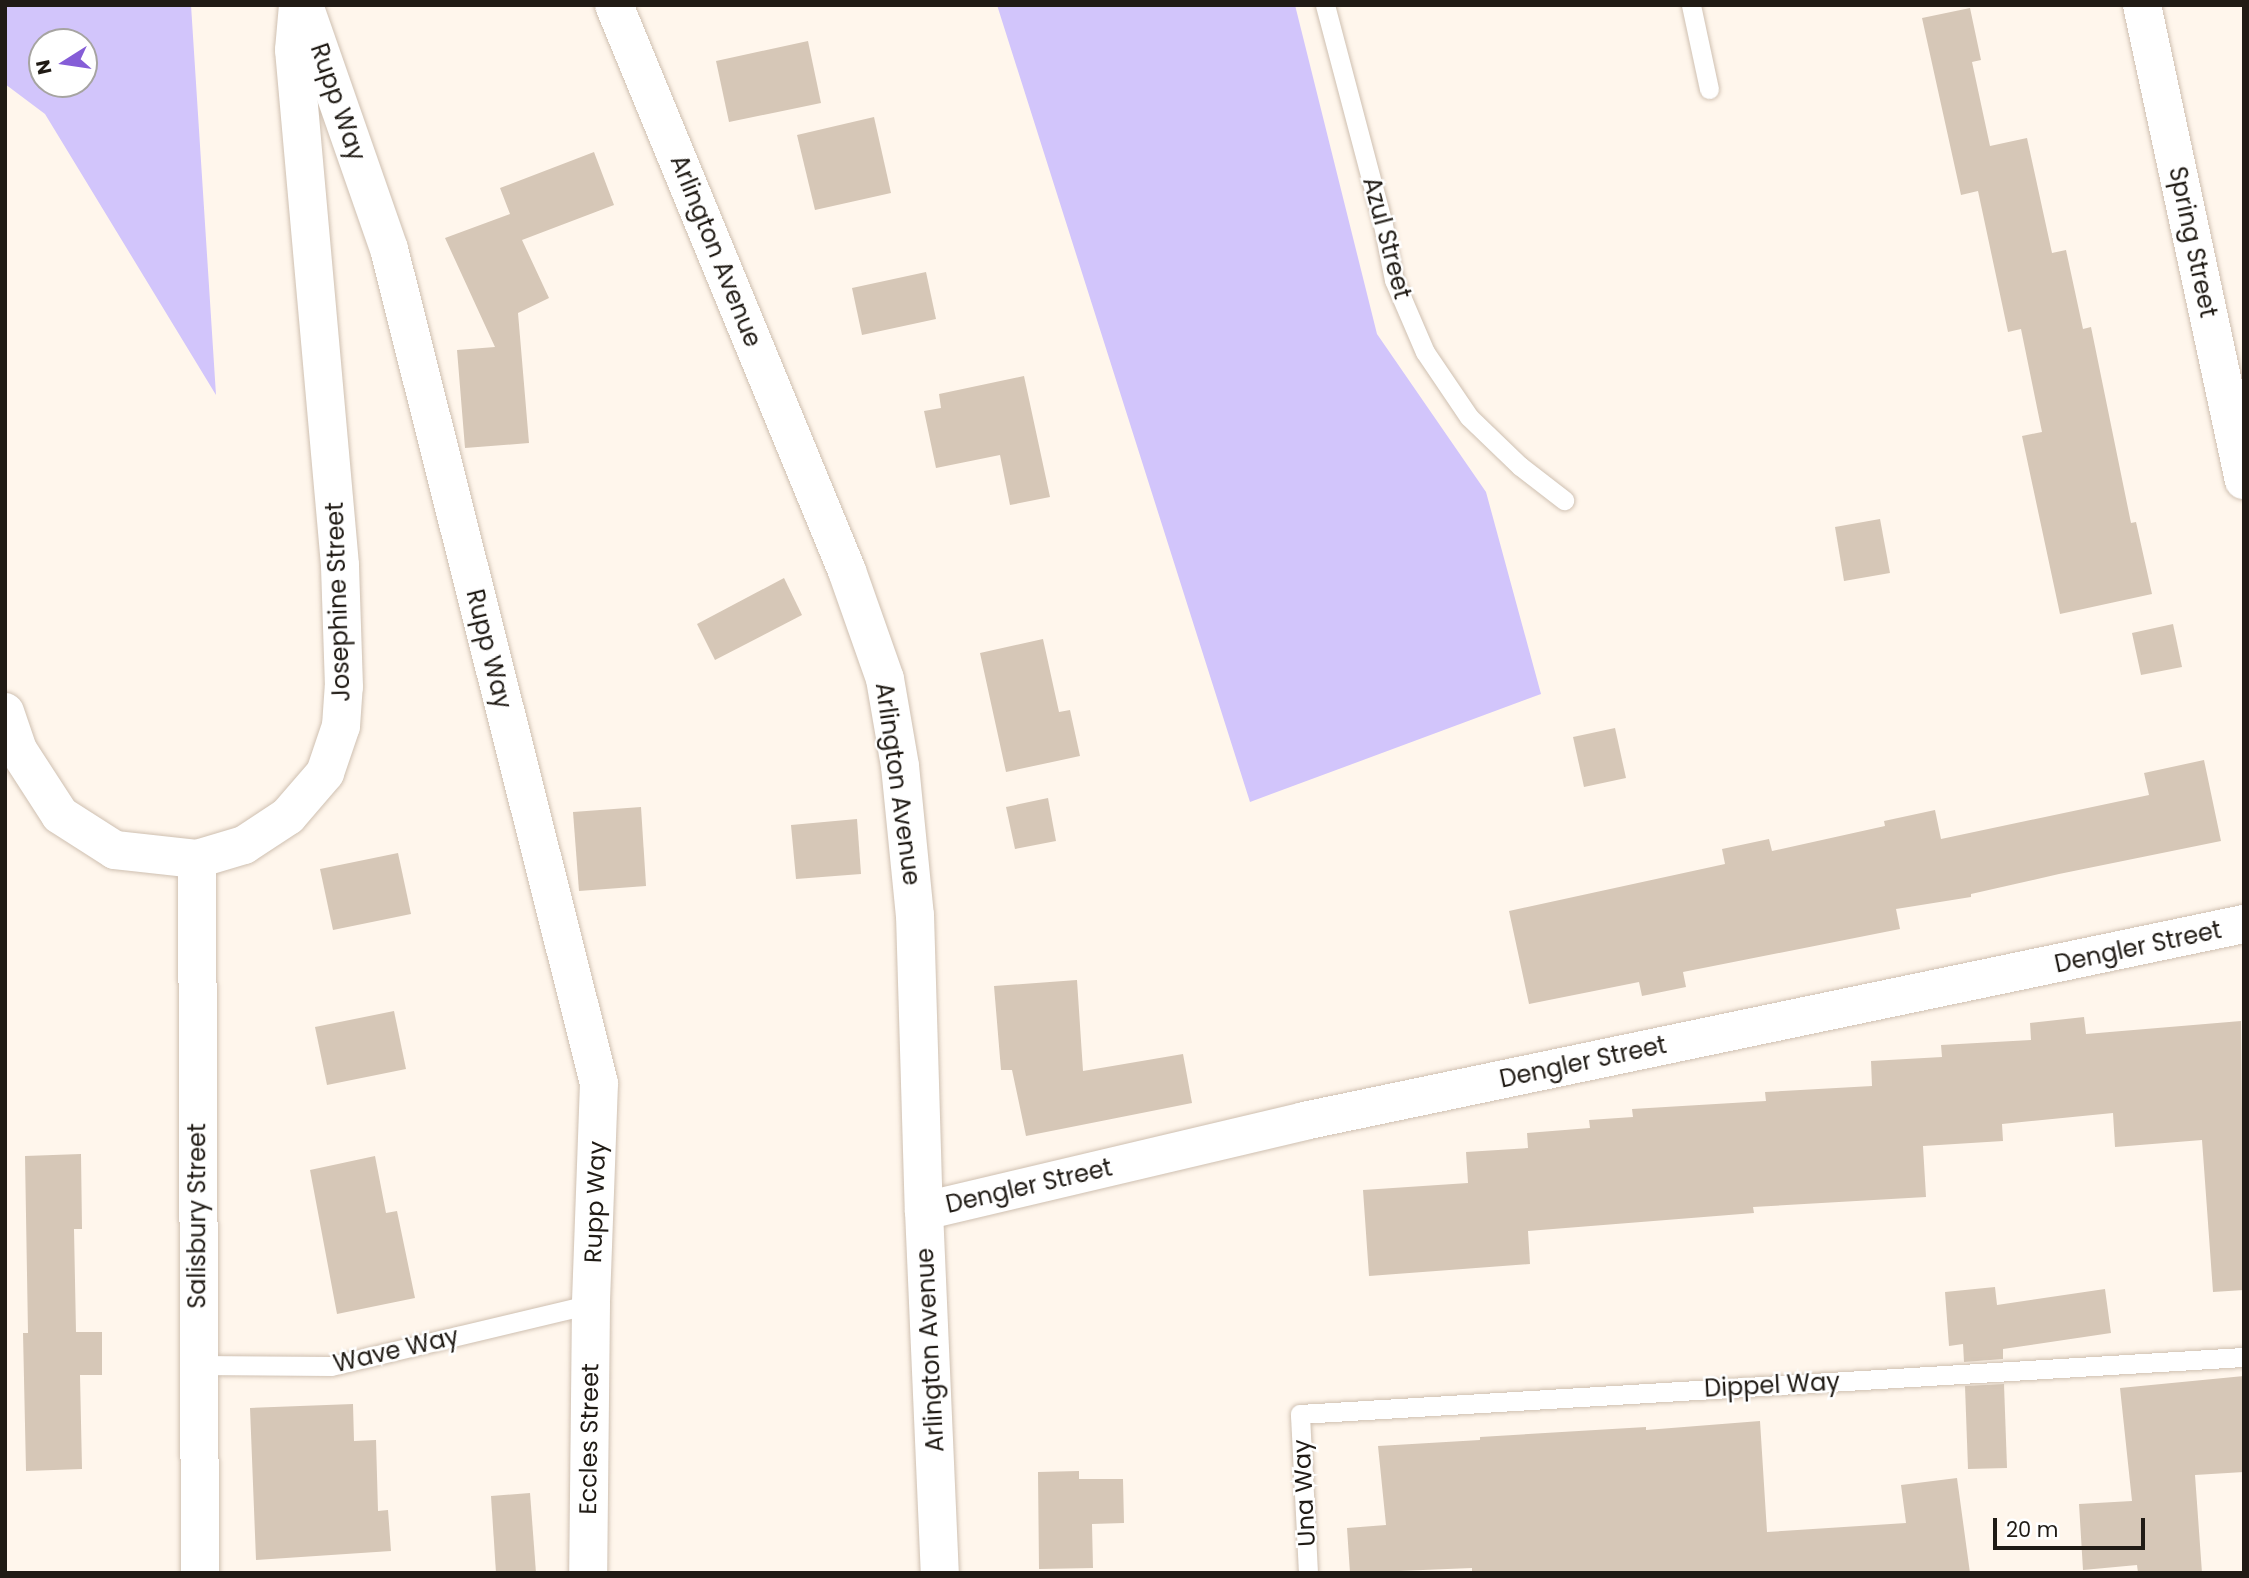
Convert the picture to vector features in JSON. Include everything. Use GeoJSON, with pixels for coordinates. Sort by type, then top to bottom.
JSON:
{"type":"FeatureCollection","features":[{"type":"Feature","properties":{"kind":"street","name":"Josephine Street"},"geometry":{"type":"LineString","coordinates":[[5,712],[19,750],[60,815],[115,850],[197,859],[244,845],[288,816],[325,773],[341,726],[344,687],[340,565],[296,76],[298,5]]}},
{"type":"Feature","properties":{"kind":"street","name":"Rupp Way"},"geometry":{"type":"LineString","coordinates":[[304,5],[389,249],[599,1083],[591,1304]]}},
{"type":"Feature","properties":{"kind":"street","name":"Arlington Avenue"},"geometry":{"type":"LineString","coordinates":[[614,5],[848,571],[885,679],[900,766],[915,915],[924,1211],[940,1573]]}},
{"type":"Feature","properties":{"kind":"street","name":"Spring Street"},"geometry":{"type":"LineString","coordinates":[[2142,5],[2244,480]]}},
{"type":"Feature","properties":{"kind":"street","name":"Salisbury Street"},"geometry":{"type":"LineString","coordinates":[[197,859],[197,1365],[201,1573]]}},
{"type":"Feature","properties":{"kind":"street","name":"Dengler Street"},"geometry":{"type":"LineString","coordinates":[[924,1211],[1304,1121],[2244,925]]}},
{"type":"Feature","properties":{"kind":"street","name":"Eccles Street"},"geometry":{"type":"LineString","coordinates":[[588,1573],[591,1304]]}},
{"type":"Feature","properties":{"kind":"lane","name":"Azul Street"},"geometry":{"type":"LineString","coordinates":[[1325,5],[1383,225],[1394,280],[1425,352],[1469,417],[1520,466],[1564,500]]}},
{"type":"Feature","properties":{"kind":"lane"},"geometry":{"type":"LineString","coordinates":[[1690,5],[1709,89]]}},
{"type":"Feature","properties":{"kind":"lane","name":"Wave Way"},"geometry":{"type":"LineString","coordinates":[[197,1365],[331,1366],[591,1304]]}},
{"type":"Feature","properties":{"kind":"lane","name":"Dippel Way"},"geometry":{"type":"LineString","coordinates":[[1300,1413],[2244,1357]]}},
{"type":"Feature","properties":{"kind":"lane","name":"Una Way"},"geometry":{"type":"LineString","coordinates":[[1300,1413],[1308,1573]]}},
{"type":"Feature","properties":{"kind":"shaded area"},"geometry":{"type":"Polygon","coordinates":[[[5,5],[191,5],[216,395],[45,114],[5,84],[5,5]]]}},
{"type":"Feature","properties":{"kind":"shaded area"},"geometry":{"type":"Polygon","coordinates":[[[997,5],[1295,5],[1377,334],[1486,492],[1541,694],[1250,802],[997,5]]]}},
{"type":"Feature","properties":{"kind":"building"},"geometry":{"type":"Polygon","coordinates":[[[1970,8],[1981,60],[1972,62],[1990,146],[2027,138],[2052,253],[2066,250],[2083,329],[2091,327],[2131,523],[2136,522],[2152,594],[2060,614],[2022,436],[2042,432],[2021,329],[2008,332],[1978,191],[1961,195],[1922,18],[1970,8]]]}},
{"type":"Feature","properties":{"kind":"building"},"geometry":{"type":"Polygon","coordinates":[[[808,41],[821,103],[729,122],[716,61],[808,41]]]}},
{"type":"Feature","properties":{"kind":"building"},"geometry":{"type":"Polygon","coordinates":[[[874,117],[891,193],[815,210],[797,135],[874,117]]]}},
{"type":"Feature","properties":{"kind":"building"},"geometry":{"type":"Polygon","coordinates":[[[594,152],[614,205],[522,240],[549,298],[518,313],[529,443],[465,448],[457,350],[495,347],[445,238],[510,214],[500,188],[594,152]]]}},
{"type":"Feature","properties":{"kind":"building"},"geometry":{"type":"Polygon","coordinates":[[[926,272],[936,319],[862,335],[852,288],[926,272]]]}},
{"type":"Feature","properties":{"kind":"building"},"geometry":{"type":"Polygon","coordinates":[[[1024,376],[1050,497],[1010,505],[1000,455],[936,468],[924,411],[941,408],[939,394],[1024,376]]]}},
{"type":"Feature","properties":{"kind":"building"},"geometry":{"type":"Polygon","coordinates":[[[1880,519],[1890,573],[1844,581],[1835,527],[1880,519]]]}},
{"type":"Feature","properties":{"kind":"building"},"geometry":{"type":"Polygon","coordinates":[[[784,578],[802,615],[715,660],[697,624],[784,578]]]}},
{"type":"Feature","properties":{"kind":"building"},"geometry":{"type":"Polygon","coordinates":[[[2173,624],[2182,667],[2141,675],[2132,633],[2173,624]]]}},
{"type":"Feature","properties":{"kind":"building"},"geometry":{"type":"Polygon","coordinates":[[[1043,639],[1059,712],[1070,710],[1080,756],[1006,772],[980,653],[1043,639]]]}},
{"type":"Feature","properties":{"kind":"building"},"geometry":{"type":"Polygon","coordinates":[[[1615,728],[1626,778],[1584,787],[1573,737],[1615,728]]]}},
{"type":"Feature","properties":{"kind":"building"},"geometry":{"type":"Polygon","coordinates":[[[2204,760],[2221,841],[2059,874],[1971,894],[1971,897],[1896,909],[1900,929],[1683,972],[1686,987],[1642,996],[1639,982],[1529,1004],[1509,911],[1725,864],[1722,849],[1769,839],[1772,851],[1885,826],[1884,821],[1935,810],[1941,839],[2149,795],[2144,773],[2204,760]]]}},
{"type":"Feature","properties":{"kind":"building"},"geometry":{"type":"Polygon","coordinates":[[[1048,798],[1056,841],[1015,849],[1006,807],[1048,798]]]}},
{"type":"Feature","properties":{"kind":"building"},"geometry":{"type":"Polygon","coordinates":[[[641,807],[646,886],[579,891],[573,812],[641,807]]]}},
{"type":"Feature","properties":{"kind":"building"},"geometry":{"type":"Polygon","coordinates":[[[857,819],[861,874],[796,879],[791,825],[857,819]]]}},
{"type":"Feature","properties":{"kind":"building"},"geometry":{"type":"Polygon","coordinates":[[[398,853],[411,914],[333,930],[320,869],[398,853]]]}},
{"type":"Feature","properties":{"kind":"building"},"geometry":{"type":"Polygon","coordinates":[[[1077,980],[1083,1071],[1183,1054],[1192,1103],[1026,1136],[1012,1070],[1001,1070],[994,986],[1077,980]]]}},
{"type":"Feature","properties":{"kind":"building"},"geometry":{"type":"Polygon","coordinates":[[[394,1011],[406,1069],[327,1085],[315,1027],[394,1011]]]}},
{"type":"Feature","properties":{"kind":"building"},"geometry":{"type":"Polygon","coordinates":[[[2084,1017],[2086,1034],[2241,1021],[2244,1290],[2213,1292],[2202,1140],[2115,1147],[2113,1113],[2002,1124],[2003,1141],[1923,1146],[1926,1197],[1753,1207],[1754,1213],[1528,1231],[1530,1264],[1369,1276],[1363,1190],[1468,1183],[1466,1152],[1528,1148],[1527,1133],[1590,1128],[1589,1120],[1633,1117],[1632,1109],[1766,1101],[1765,1092],[1872,1086],[1871,1061],[1942,1057],[1941,1045],[2031,1040],[2030,1023],[2084,1017]]]}},
{"type":"Feature","properties":{"kind":"building"},"geometry":{"type":"Polygon","coordinates":[[[81,1154],[82,1229],[74,1229],[76,1332],[102,1332],[102,1375],[80,1375],[82,1469],[26,1471],[23,1333],[28,1333],[25,1156],[81,1154]]]}},
{"type":"Feature","properties":{"kind":"building"},"geometry":{"type":"Polygon","coordinates":[[[375,1156],[386,1213],[397,1211],[415,1298],[337,1314],[310,1170],[375,1156]]]}},
{"type":"Feature","properties":{"kind":"building"},"geometry":{"type":"Polygon","coordinates":[[[1995,1287],[1997,1305],[2105,1289],[2111,1333],[2003,1349],[2003,1359],[1964,1362],[1963,1344],[1949,1346],[1945,1292],[1995,1287]]]}},
{"type":"Feature","properties":{"kind":"building"},"geometry":{"type":"Polygon","coordinates":[[[2244,1376],[2244,1472],[2195,1475],[2202,1573],[2138,1573],[2137,1565],[2083,1570],[2079,1504],[2132,1501],[2120,1388],[2244,1376]]]}},
{"type":"Feature","properties":{"kind":"building"},"geometry":{"type":"Polygon","coordinates":[[[2004,1384],[2007,1468],[1968,1469],[1965,1386],[2004,1384]]]}},
{"type":"Feature","properties":{"kind":"building"},"geometry":{"type":"Polygon","coordinates":[[[353,1404],[354,1441],[376,1440],[378,1511],[388,1510],[391,1551],[256,1560],[250,1408],[353,1404]]]}},
{"type":"Feature","properties":{"kind":"building"},"geometry":{"type":"Polygon","coordinates":[[[1760,1421],[1767,1532],[1906,1523],[1901,1485],[1957,1478],[1970,1573],[1472,1573],[1472,1568],[1350,1573],[1347,1528],[1386,1525],[1378,1446],[1480,1440],[1480,1437],[1646,1427],[1646,1430],[1760,1421]]]}},
{"type":"Feature","properties":{"kind":"building"},"geometry":{"type":"Polygon","coordinates":[[[1079,1471],[1079,1479],[1123,1479],[1124,1523],[1092,1524],[1093,1568],[1039,1569],[1038,1472],[1079,1471]]]}},
{"type":"Feature","properties":{"kind":"building"},"geometry":{"type":"Polygon","coordinates":[[[530,1493],[536,1573],[496,1573],[491,1496],[530,1493]]]}}]}
